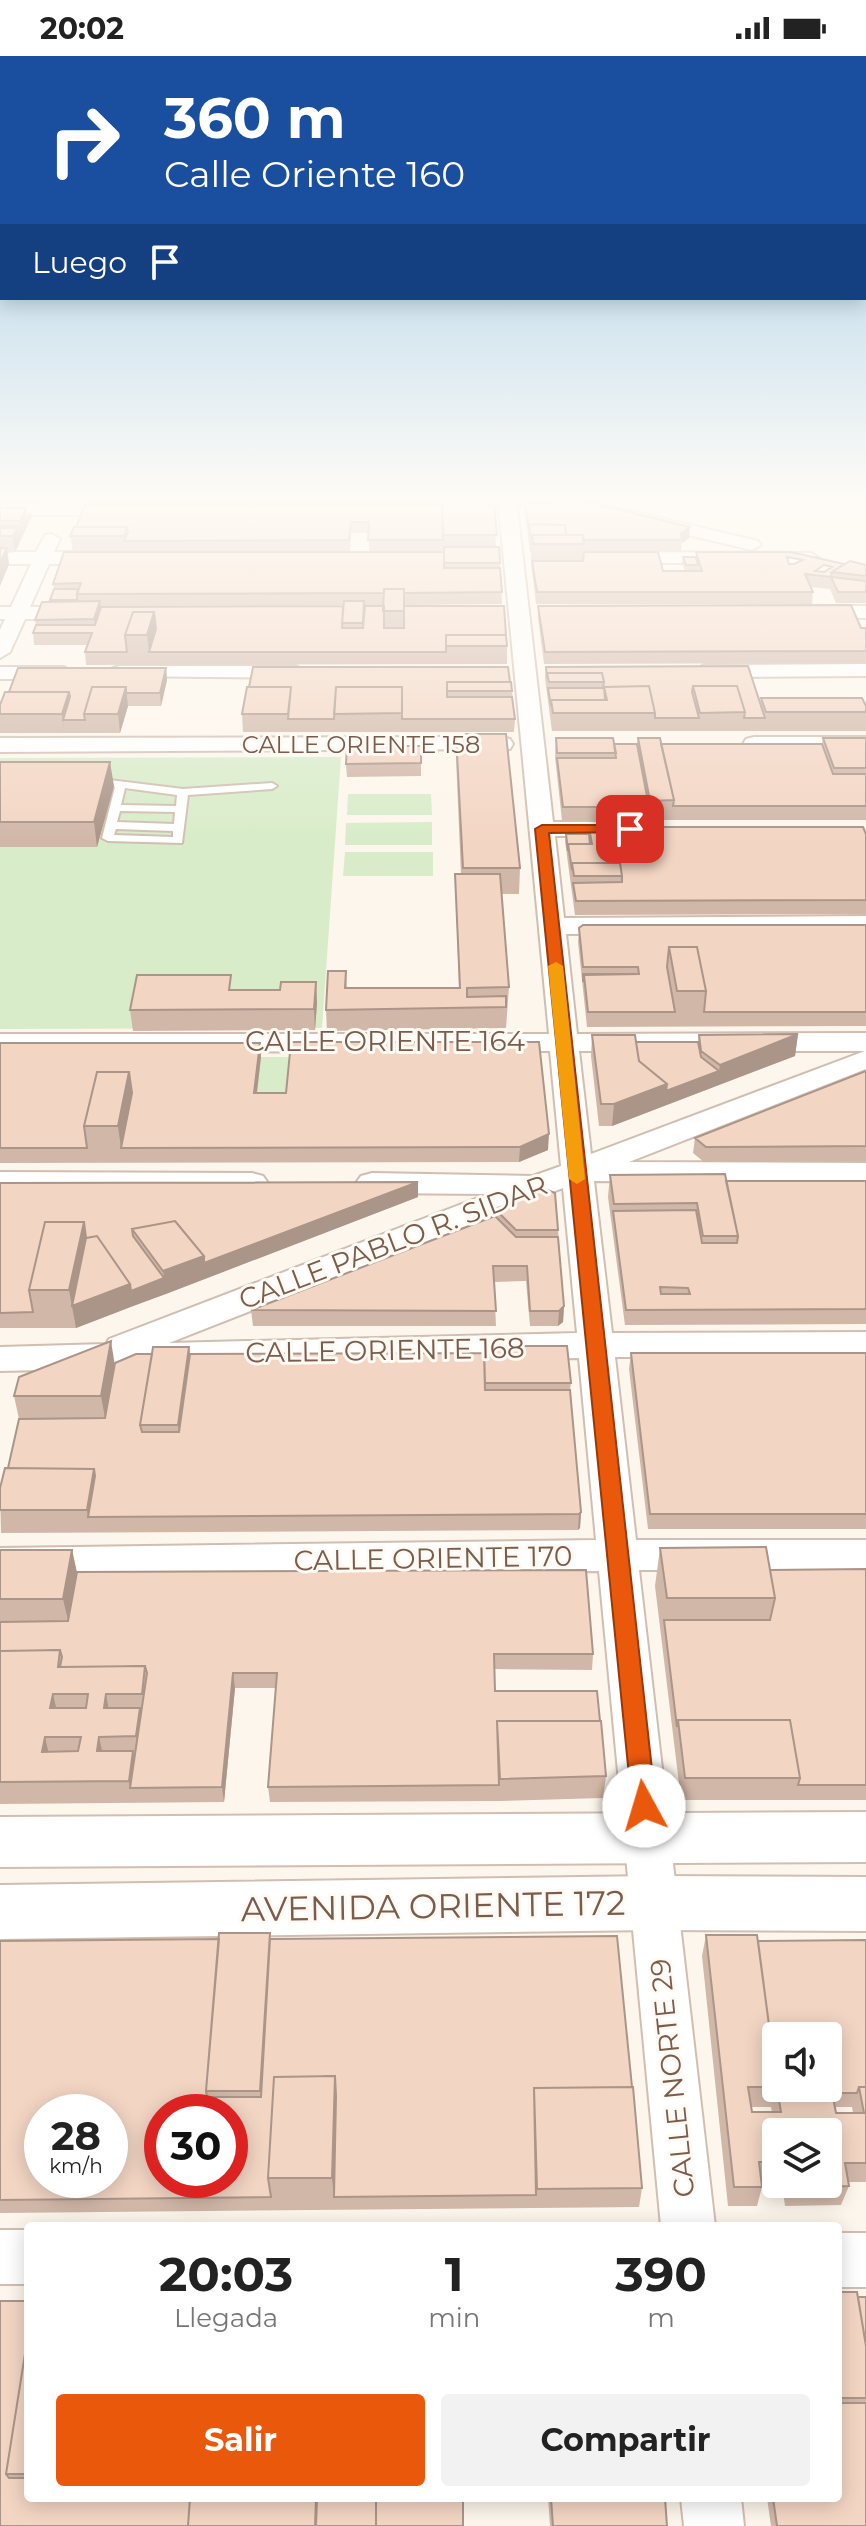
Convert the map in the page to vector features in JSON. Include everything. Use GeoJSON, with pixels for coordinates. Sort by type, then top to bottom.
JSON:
{"type":"FeatureCollection","features":[{"type":"Feature","properties":{"kind":"street"},"geometry":{"type":"LineString","coordinates":[[0,652],[9,613]]}},
{"type":"Feature","properties":{"kind":"street","name":"CALLE NORTE 29"},"geometry":{"type":"LineString","coordinates":[[519,613],[525,672],[541,744],[542,829],[576,1172],[688,2222]]}},
{"type":"Feature","properties":{"kind":"street"},"geometry":{"type":"LineString","coordinates":[[680,671],[866,670]]}},
{"type":"Feature","properties":{"kind":"street"},"geometry":{"type":"LineString","coordinates":[[0,673],[318,672]]}},
{"type":"Feature","properties":{"kind":"street","name":"CALLE ORIENTE 158"},"geometry":{"type":"LineString","coordinates":[[0,745],[541,744]]}},
{"type":"Feature","properties":{"kind":"street"},"geometry":{"type":"LineString","coordinates":[[739,744],[866,744]]}},
{"type":"Feature","properties":{"kind":"street"},"geometry":{"type":"LineString","coordinates":[[542,829],[650,829]]}},
{"type":"Feature","properties":{"kind":"street"},"geometry":{"type":"LineString","coordinates":[[552,926],[866,924]]}},
{"type":"Feature","properties":{"kind":"street","name":"CALLE ORIENTE 164"},"geometry":{"type":"LineString","coordinates":[[0,1043],[866,1042]]}},
{"type":"Feature","properties":{"kind":"street","name":"CALLE PABLO R. SIDAR"},"geometry":{"type":"LineString","coordinates":[[99,1356],[866,1059]]}},
{"type":"Feature","properties":{"kind":"street"},"geometry":{"type":"LineString","coordinates":[[576,1172],[866,1173]]}},
{"type":"Feature","properties":{"kind":"street"},"geometry":{"type":"LineString","coordinates":[[0,1182],[287,1183]]}},
{"type":"Feature","properties":{"kind":"street"},"geometry":{"type":"LineString","coordinates":[[334,1183],[541,1184]]}},
{"type":"Feature","properties":{"kind":"street","name":"CALLE ORIENTE 168"},"geometry":{"type":"LineString","coordinates":[[0,1359],[596,1345],[866,1344]]}},
{"type":"Feature","properties":{"kind":"street","name":"CALLE ORIENTE 170"},"geometry":{"type":"LineString","coordinates":[[0,1564],[618,1555],[866,1555]]}},
{"type":"Feature","properties":{"kind":"street"},"geometry":{"type":"LineString","coordinates":[[0,1842],[866,1837]]}},
{"type":"Feature","properties":{"kind":"street","name":"AVENIDA ORIENTE 172"},"geometry":{"type":"LineString","coordinates":[[0,1912],[653,1903],[866,1904]]}},
{"type":"Feature","properties":{"kind":"street"},"geometry":{"type":"LineString","coordinates":[[0,2257],[24,2257]]}},
{"type":"Feature","properties":{"kind":"street"},"geometry":{"type":"LineString","coordinates":[[842,2260],[866,2260]]}},
{"type":"Feature","properties":{"kind":"street"},"geometry":{"type":"LineString","coordinates":[[711,2502],[714,2526]]}},
{"type":"Feature","properties":{"kind":"lane"},"geometry":{"type":"LineString","coordinates":[[85,781],[183,792],[272,786]]}},
{"type":"Feature","properties":{"kind":"lane"},"geometry":{"type":"LineString","coordinates":[[121,783],[111,825],[180,828],[183,792]]}},
{"type":"Feature","properties":{"kind":"lane"},"geometry":{"type":"LineString","coordinates":[[115,808],[181,809]]}},
{"type":"Feature","properties":{"kind":"green space"},"geometry":{"type":"Polygon","coordinates":[[[341,757],[322,1028],[0,1029],[0,758],[341,757]]]}},
{"type":"Feature","properties":{"kind":"green space"},"geometry":{"type":"Polygon","coordinates":[[[348,794],[431,794],[432,815],[347,815],[348,794]]]}},
{"type":"Feature","properties":{"kind":"green space"},"geometry":{"type":"Polygon","coordinates":[[[432,822],[432,845],[345,845],[346,823],[432,822]]]}},
{"type":"Feature","properties":{"kind":"green space"},"geometry":{"type":"Polygon","coordinates":[[[345,852],[433,852],[433,876],[343,876],[345,852]]]}},
{"type":"Feature","properties":{"kind":"green space"},"geometry":{"type":"Polygon","coordinates":[[[261,1057],[292,1057],[287,1108],[255,1108],[261,1057]]]}},
{"type":"Feature","properties":{"kind":"building"},"geometry":{"type":"Polygon","coordinates":[[[38,613],[96,613],[94,619],[35,620],[38,613]]]}},
{"type":"Feature","properties":{"kind":"building"},"geometry":{"type":"Polygon","coordinates":[[[99,613],[133,613],[125,635],[127,652],[85,652],[92,633],[33,633],[36,625],[95,625],[99,613]]]}},
{"type":"Feature","properties":{"kind":"building"},"geometry":{"type":"Polygon","coordinates":[[[133,613],[154,613],[147,635],[125,635],[133,613]]]}},
{"type":"Feature","properties":{"kind":"building"},"geometry":{"type":"Polygon","coordinates":[[[154,613],[343,613],[342,628],[363,628],[364,613],[384,613],[384,628],[404,628],[404,613],[505,613],[506,635],[446,635],[446,652],[149,652],[156,629],[154,613]]]}},
{"type":"Feature","properties":{"kind":"building"},"geometry":{"type":"Polygon","coordinates":[[[343,613],[363,613],[363,623],[342,623],[343,613]]]}},
{"type":"Feature","properties":{"kind":"building"},"geometry":{"type":"Polygon","coordinates":[[[539,613],[855,613],[861,628],[866,628],[866,651],[545,652],[539,613]]]}},
{"type":"Feature","properties":{"kind":"building"},"geometry":{"type":"Polygon","coordinates":[[[446,635],[506,635],[507,646],[446,646],[446,635]]]}},
{"type":"Feature","properties":{"kind":"building"},"geometry":{"type":"Polygon","coordinates":[[[748,666],[765,718],[744,718],[737,686],[693,686],[699,718],[655,718],[649,686],[604,687],[605,700],[551,700],[551,706],[548,688],[603,688],[604,682],[602,673],[547,673],[547,678],[546,667],[748,666]]]}},
{"type":"Feature","properties":{"kind":"building"},"geometry":{"type":"Polygon","coordinates":[[[253,667],[508,667],[510,682],[447,682],[447,697],[512,697],[515,719],[402,719],[402,687],[336,687],[334,719],[288,719],[291,687],[249,687],[253,667]]]}},
{"type":"Feature","properties":{"kind":"building"},"geometry":{"type":"Polygon","coordinates":[[[18,668],[166,668],[160,693],[126,693],[126,687],[92,687],[85,720],[63,720],[69,692],[9,692],[18,668]]]}},
{"type":"Feature","properties":{"kind":"building"},"geometry":{"type":"Polygon","coordinates":[[[547,673],[602,673],[604,682],[549,682],[547,673]]]}},
{"type":"Feature","properties":{"kind":"building"},"geometry":{"type":"Polygon","coordinates":[[[447,682],[511,682],[512,691],[447,691],[447,682]]]}},
{"type":"Feature","properties":{"kind":"building"},"geometry":{"type":"Polygon","coordinates":[[[649,686],[655,713],[553,713],[551,700],[607,700],[604,687],[649,686]]]}},
{"type":"Feature","properties":{"kind":"building"},"geometry":{"type":"Polygon","coordinates":[[[693,686],[737,686],[745,712],[700,713],[693,686]]]}},
{"type":"Feature","properties":{"kind":"building"},"geometry":{"type":"Polygon","coordinates":[[[92,687],[126,687],[118,714],[84,714],[92,687]]]}},
{"type":"Feature","properties":{"kind":"building"},"geometry":{"type":"Polygon","coordinates":[[[247,687],[291,687],[288,714],[242,714],[247,687]]]}},
{"type":"Feature","properties":{"kind":"building"},"geometry":{"type":"Polygon","coordinates":[[[336,687],[402,687],[402,713],[334,714],[336,687]]]}},
{"type":"Feature","properties":{"kind":"building"},"geometry":{"type":"Polygon","coordinates":[[[5,692],[69,692],[62,714],[0,714],[5,692]]]}},
{"type":"Feature","properties":{"kind":"building"},"geometry":{"type":"Polygon","coordinates":[[[761,698],[862,698],[866,712],[766,712],[761,698]]]}},
{"type":"Feature","properties":{"kind":"building"},"geometry":{"type":"Polygon","coordinates":[[[456,734],[506,734],[520,868],[463,868],[456,734]]]}},
{"type":"Feature","properties":{"kind":"building"},"geometry":{"type":"Polygon","coordinates":[[[556,738],[613,738],[616,753],[557,753],[556,738]]]}},
{"type":"Feature","properties":{"kind":"building"},"geometry":{"type":"Polygon","coordinates":[[[638,738],[660,738],[674,800],[650,801],[638,738]]]}},
{"type":"Feature","properties":{"kind":"building"},"geometry":{"type":"Polygon","coordinates":[[[823,738],[866,738],[866,768],[834,768],[823,738]]]}},
{"type":"Feature","properties":{"kind":"building"},"geometry":{"type":"Polygon","coordinates":[[[614,744],[637,744],[649,807],[563,807],[557,758],[616,758],[614,744]]]}},
{"type":"Feature","properties":{"kind":"building"},"geometry":{"type":"Polygon","coordinates":[[[661,744],[822,744],[833,774],[866,774],[866,806],[673,806],[661,744]]]}},
{"type":"Feature","properties":{"kind":"building"},"geometry":{"type":"Polygon","coordinates":[[[347,746],[421,746],[421,763],[346,764],[347,746]]]}},
{"type":"Feature","properties":{"kind":"building"},"geometry":{"type":"Polygon","coordinates":[[[0,762],[110,762],[94,822],[0,822],[0,762]]]}},
{"type":"Feature","properties":{"kind":"building"},"geometry":{"type":"Polygon","coordinates":[[[589,827],[863,827],[866,834],[866,900],[576,901],[573,883],[622,882],[620,863],[572,863],[572,870],[568,844],[592,844],[589,827]]]}},
{"type":"Feature","properties":{"kind":"building"},"geometry":{"type":"Polygon","coordinates":[[[566,834],[589,834],[590,844],[568,844],[568,851],[566,834]]]}},
{"type":"Feature","properties":{"kind":"building"},"geometry":{"type":"Polygon","coordinates":[[[572,863],[620,863],[622,876],[574,876],[572,863]]]}},
{"type":"Feature","properties":{"kind":"building"},"geometry":{"type":"Polygon","coordinates":[[[455,874],[500,874],[509,987],[467,988],[467,997],[506,996],[506,1007],[326,1010],[328,971],[346,971],[345,988],[460,988],[455,874]]]}},
{"type":"Feature","properties":{"kind":"building"},"geometry":{"type":"Polygon","coordinates":[[[583,925],[866,925],[866,1012],[704,1012],[706,991],[697,947],[669,947],[667,967],[675,1012],[588,1012],[584,975],[639,974],[638,967],[583,967],[579,928],[583,925]]]}},
{"type":"Feature","properties":{"kind":"building"},"geometry":{"type":"Polygon","coordinates":[[[669,947],[697,947],[706,991],[677,991],[669,947]]]}},
{"type":"Feature","properties":{"kind":"building"},"geometry":{"type":"Polygon","coordinates":[[[137,975],[231,975],[229,990],[280,990],[281,982],[316,982],[314,1009],[130,1010],[137,975]]]}},
{"type":"Feature","properties":{"kind":"building"},"geometry":{"type":"Polygon","coordinates":[[[798,1034],[720,1065],[701,1051],[699,1035],[798,1034]]]}},
{"type":"Feature","properties":{"kind":"building"},"geometry":{"type":"Polygon","coordinates":[[[592,1035],[635,1035],[639,1061],[667,1084],[614,1104],[601,1104],[592,1035]]]}},
{"type":"Feature","properties":{"kind":"building"},"geometry":{"type":"Polygon","coordinates":[[[291,1042],[539,1042],[549,1134],[520,1147],[121,1148],[132,1093],[129,1072],[97,1072],[84,1126],[87,1148],[0,1148],[0,1043],[260,1043],[254,1093],[286,1093],[291,1042]]]}},
{"type":"Feature","properties":{"kind":"building"},"geometry":{"type":"Polygon","coordinates":[[[636,1042],[698,1042],[701,1057],[719,1071],[666,1091],[667,1084],[639,1061],[636,1042]]]}},
{"type":"Feature","properties":{"kind":"building"},"geometry":{"type":"Polygon","coordinates":[[[866,1071],[866,1146],[706,1147],[695,1138],[866,1071]]]}},
{"type":"Feature","properties":{"kind":"building"},"geometry":{"type":"Polygon","coordinates":[[[97,1072],[129,1072],[118,1126],[84,1126],[97,1072]]]}},
{"type":"Feature","properties":{"kind":"building"},"geometry":{"type":"Polygon","coordinates":[[[725,1174],[738,1236],[703,1236],[697,1203],[614,1204],[610,1175],[725,1174]]]}},
{"type":"Feature","properties":{"kind":"building"},"geometry":{"type":"Polygon","coordinates":[[[726,1181],[866,1181],[866,1309],[626,1310],[613,1211],[696,1210],[702,1243],[737,1243],[726,1181]],[[660,1287],[661,1294],[690,1294],[688,1288],[660,1287]]]}},
{"type":"Feature","properties":{"kind":"building"},"geometry":{"type":"Polygon","coordinates":[[[418,1182],[204,1263],[204,1256],[175,1221],[132,1229],[133,1236],[164,1278],[131,1291],[130,1284],[97,1236],[86,1238],[84,1222],[45,1222],[29,1290],[33,1312],[0,1313],[0,1183],[418,1182]]]}},
{"type":"Feature","properties":{"kind":"building"},"geometry":{"type":"Polygon","coordinates":[[[545,1189],[555,1193],[558,1230],[516,1230],[495,1209],[545,1189]]]}},
{"type":"Feature","properties":{"kind":"building"},"geometry":{"type":"Polygon","coordinates":[[[495,1216],[516,1237],[558,1237],[564,1306],[559,1311],[530,1311],[527,1266],[493,1266],[496,1311],[251,1310],[495,1216]]]}},
{"type":"Feature","properties":{"kind":"building"},"geometry":{"type":"Polygon","coordinates":[[[175,1221],[204,1256],[163,1271],[132,1229],[175,1221]]]}},
{"type":"Feature","properties":{"kind":"building"},"geometry":{"type":"Polygon","coordinates":[[[45,1222],[84,1222],[69,1290],[29,1290],[45,1222]]]}},
{"type":"Feature","properties":{"kind":"building"},"geometry":{"type":"Polygon","coordinates":[[[97,1236],[130,1284],[72,1306],[86,1238],[97,1236]]]}},
{"type":"Feature","properties":{"kind":"building"},"geometry":{"type":"Polygon","coordinates":[[[111,1341],[101,1396],[14,1396],[19,1377],[111,1341]]]}},
{"type":"Feature","properties":{"kind":"building"},"geometry":{"type":"Polygon","coordinates":[[[484,1346],[567,1346],[571,1383],[485,1383],[484,1346]]]}},
{"type":"Feature","properties":{"kind":"building"},"geometry":{"type":"Polygon","coordinates":[[[153,1347],[189,1347],[178,1425],[140,1425],[153,1347]]]}},
{"type":"Feature","properties":{"kind":"building"},"geometry":{"type":"Polygon","coordinates":[[[484,1353],[485,1390],[570,1390],[579,1514],[88,1517],[94,1469],[8,1468],[19,1419],[105,1418],[115,1363],[136,1354],[152,1354],[140,1425],[142,1432],[179,1432],[190,1354],[484,1353]]]}},
{"type":"Feature","properties":{"kind":"building"},"geometry":{"type":"Polygon","coordinates":[[[631,1353],[866,1353],[866,1514],[650,1514],[631,1353]]]}},
{"type":"Feature","properties":{"kind":"building"},"geometry":{"type":"Polygon","coordinates":[[[5,1468],[94,1469],[87,1510],[0,1510],[0,1488],[5,1468]]]}},
{"type":"Feature","properties":{"kind":"building"},"geometry":{"type":"Polygon","coordinates":[[[766,1547],[775,1598],[667,1598],[660,1548],[766,1547]]]}},
{"type":"Feature","properties":{"kind":"building"},"geometry":{"type":"Polygon","coordinates":[[[0,1550],[72,1550],[63,1599],[0,1599],[0,1550]]]}},
{"type":"Feature","properties":{"kind":"building"},"geometry":{"type":"Polygon","coordinates":[[[866,1569],[866,1785],[798,1785],[800,1778],[790,1720],[678,1720],[677,1727],[664,1620],[770,1620],[775,1598],[770,1570],[866,1569]]]}},
{"type":"Feature","properties":{"kind":"building"},"geometry":{"type":"Polygon","coordinates":[[[586,1570],[593,1654],[494,1654],[495,1691],[597,1691],[600,1721],[497,1721],[499,1785],[268,1787],[277,1673],[233,1673],[222,1787],[130,1788],[147,1673],[145,1666],[60,1667],[60,1650],[0,1651],[0,1622],[68,1621],[77,1572],[586,1570]]]}},
{"type":"Feature","properties":{"kind":"building"},"geometry":{"type":"Polygon","coordinates":[[[60,1650],[58,1667],[145,1666],[142,1694],[106,1694],[104,1708],[140,1708],[136,1736],[99,1737],[97,1751],[133,1751],[129,1781],[0,1782],[0,1651],[60,1650]],[[53,1694],[50,1708],[86,1708],[88,1694],[53,1694]],[[45,1737],[42,1752],[78,1751],[81,1737],[45,1737]]]}},
{"type":"Feature","properties":{"kind":"building"},"geometry":{"type":"Polygon","coordinates":[[[678,1720],[790,1720],[800,1778],[685,1778],[678,1720]]]}},
{"type":"Feature","properties":{"kind":"building"},"geometry":{"type":"Polygon","coordinates":[[[497,1721],[601,1721],[606,1776],[500,1779],[497,1721]]]}},
{"type":"Feature","properties":{"kind":"building"},"geometry":{"type":"Polygon","coordinates":[[[219,1933],[270,1933],[260,2091],[206,2091],[219,1933]]]}},
{"type":"Feature","properties":{"kind":"building"},"geometry":{"type":"Polygon","coordinates":[[[706,1935],[757,1935],[769,2022],[762,2022],[762,2087],[748,2087],[752,2112],[781,2112],[779,2102],[834,2102],[836,2113],[864,2113],[859,2087],[866,2087],[866,2163],[845,2163],[849,2186],[842,2186],[842,2118],[762,2118],[762,2162],[759,2162],[762,2187],[734,2187],[706,1935]]]}},
{"type":"Feature","properties":{"kind":"building"},"geometry":{"type":"Polygon","coordinates":[[[617,1936],[632,2087],[534,2088],[536,2195],[334,2197],[335,2076],[274,2077],[268,2178],[271,2197],[248,2197],[248,2097],[261,2097],[270,1939],[617,1936]]]}},
{"type":"Feature","properties":{"kind":"building"},"geometry":{"type":"Polygon","coordinates":[[[219,1939],[206,2094],[144,2094],[144,2198],[181,2198],[0,2200],[0,1941],[219,1939]]]}},
{"type":"Feature","properties":{"kind":"building"},"geometry":{"type":"Polygon","coordinates":[[[866,1940],[866,2087],[859,2087],[857,2093],[842,2093],[842,2022],[769,2022],[758,1941],[866,1940]]]}},
{"type":"Feature","properties":{"kind":"building"},"geometry":{"type":"Polygon","coordinates":[[[335,2076],[332,2178],[268,2178],[274,2077],[335,2076]]]}},
{"type":"Feature","properties":{"kind":"building"},"geometry":{"type":"Polygon","coordinates":[[[633,2087],[642,2188],[537,2189],[534,2088],[633,2087]]]}},
{"type":"Feature","properties":{"kind":"building"},"geometry":{"type":"Polygon","coordinates":[[[842,2292],[857,2292],[866,2346],[866,2398],[842,2398],[842,2292]]]}},
{"type":"Feature","properties":{"kind":"building"},"geometry":{"type":"Polygon","coordinates":[[[858,2297],[866,2297],[866,2346],[858,2297]]]}},
{"type":"Feature","properties":{"kind":"building"},"geometry":{"type":"Polygon","coordinates":[[[0,2301],[24,2301],[24,2360],[6,2474],[9,2478],[24,2478],[24,2502],[190,2502],[188,2526],[0,2526],[0,2301]]]}},
{"type":"Feature","properties":{"kind":"building"},"geometry":{"type":"Polygon","coordinates":[[[24,2360],[24,2474],[6,2474],[24,2360]]]}},
{"type":"Feature","properties":{"kind":"building"},"geometry":{"type":"Polygon","coordinates":[[[842,2403],[866,2403],[866,2526],[777,2526],[774,2502],[842,2502],[842,2403]]]}},
{"type":"Feature","properties":{"kind":"building"},"geometry":{"type":"Polygon","coordinates":[[[190,2502],[316,2502],[315,2526],[188,2526],[190,2502]]]}},
{"type":"Feature","properties":{"kind":"building"},"geometry":{"type":"Polygon","coordinates":[[[317,2502],[376,2502],[376,2526],[316,2526],[317,2502]]]}},
{"type":"Feature","properties":{"kind":"building"},"geometry":{"type":"Polygon","coordinates":[[[376,2502],[463,2502],[463,2526],[376,2526],[376,2502]]]}},
{"type":"Feature","properties":{"kind":"building"},"geometry":{"type":"Polygon","coordinates":[[[551,2502],[665,2502],[667,2526],[553,2526],[551,2502]]]}},
{"type":"Feature","properties":{"kind":"slow traffic"},"geometry":{"type":"LineString","coordinates":[[556,966],[577,1179]]}},
{"type":"Feature","properties":{"kind":"route"},"geometry":{"type":"LineString","coordinates":[[630,829],[542,829],[644,1806]]}}]}
